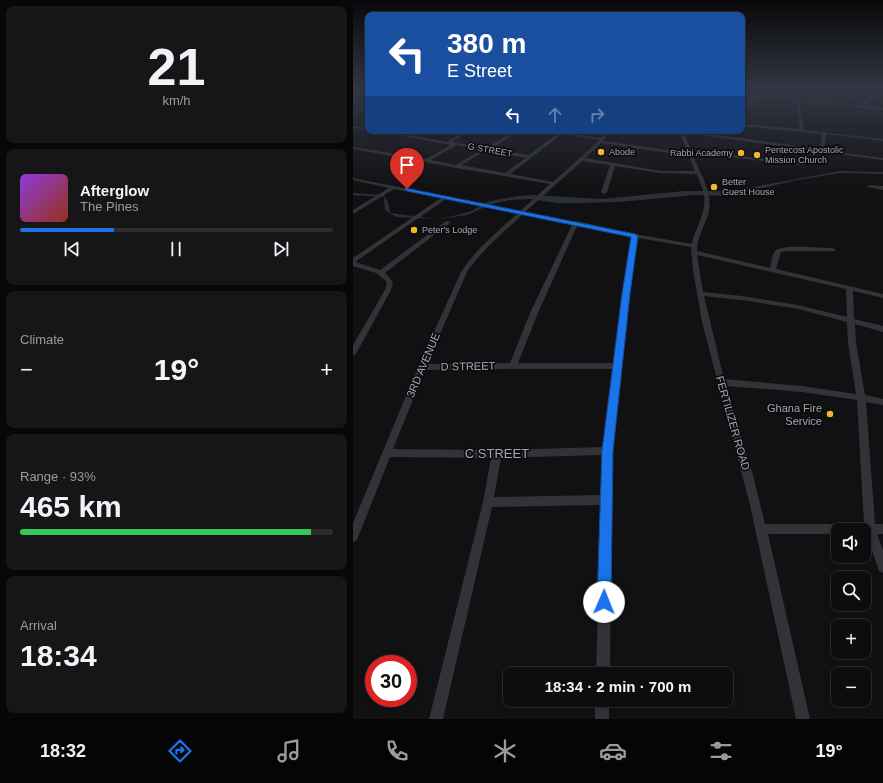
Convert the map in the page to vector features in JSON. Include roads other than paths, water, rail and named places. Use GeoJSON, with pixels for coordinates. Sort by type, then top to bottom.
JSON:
{"type":"FeatureCollection","features":[{"type":"Feature","properties":{"kind":"street"},"geometry":{"type":"LineString","coordinates":[[801,123],[802,131]]}},
{"type":"Feature","properties":{"kind":"street"},"geometry":{"type":"LineString","coordinates":[[745,125],[883,140]]}},
{"type":"Feature","properties":{"kind":"street"},"geometry":{"type":"LineString","coordinates":[[361,128],[365,126]]}},
{"type":"Feature","properties":{"kind":"street"},"geometry":{"type":"LineString","coordinates":[[353,127],[365,129]]}},
{"type":"Feature","properties":{"kind":"street"},"geometry":{"type":"LineString","coordinates":[[823,151],[824,133]]}},
{"type":"Feature","properties":{"kind":"street","name":"G STREET"},"geometry":{"type":"LineString","coordinates":[[397,134],[530,156]]}},
{"type":"Feature","properties":{"kind":"street"},"geometry":{"type":"LineString","coordinates":[[409,136],[413,134]]}},
{"type":"Feature","properties":{"kind":"street"},"geometry":{"type":"LineString","coordinates":[[448,142],[463,134]]}},
{"type":"Feature","properties":{"kind":"street"},"geometry":{"type":"LineString","coordinates":[[455,167],[512,134]]}},
{"type":"Feature","properties":{"kind":"street"},"geometry":{"type":"LineString","coordinates":[[506,175],[560,134]]}},
{"type":"Feature","properties":{"kind":"street"},"geometry":{"type":"LineString","coordinates":[[567,134],[689,153],[702,152],[800,164]]}},
{"type":"Feature","properties":{"kind":"street"},"geometry":{"type":"LineString","coordinates":[[601,140],[604,134]]}},
{"type":"Feature","properties":{"kind":"street","name":"FERTILIZER ROAD"},"geometry":{"type":"LineString","coordinates":[[682,134],[706,192],[708,203],[706,214],[694,249],[700,294],[721,382],[748,475],[803,719]]}},
{"type":"Feature","properties":{"kind":"street"},"geometry":{"type":"LineString","coordinates":[[702,134],[883,158]]}},
{"type":"Feature","properties":{"kind":"street","name":"3RD AVENUE"},"geometry":{"type":"LineString","coordinates":[[353,536],[422,367],[464,272],[472,260],[489,242],[601,140]]}},
{"type":"Feature","properties":{"kind":"street"},"geometry":{"type":"LineString","coordinates":[[426,161],[455,144]]}},
{"type":"Feature","properties":{"kind":"street"},"geometry":{"type":"LineString","coordinates":[[353,148],[553,183]]}},
{"type":"Feature","properties":{"kind":"street"},"geometry":{"type":"LineString","coordinates":[[353,153],[361,149]]}},
{"type":"Feature","properties":{"kind":"street"},"geometry":{"type":"LineString","coordinates":[[581,159],[675,173],[697,172]]}},
{"type":"Feature","properties":{"kind":"street"},"geometry":{"type":"LineString","coordinates":[[604,192],[613,164]]}},
{"type":"Feature","properties":{"kind":"street"},"geometry":{"type":"LineString","coordinates":[[353,179],[577,223],[694,249],[773,270],[883,296]]}},
{"type":"Feature","properties":{"kind":"street"},"geometry":{"type":"LineString","coordinates":[[870,186],[883,188]]}},
{"type":"Feature","properties":{"kind":"street"},"geometry":{"type":"LineString","coordinates":[[353,212],[394,187]]}},
{"type":"Feature","properties":{"kind":"street"},"geometry":{"type":"LineString","coordinates":[[353,263],[446,198]]}},
{"type":"Feature","properties":{"kind":"street"},"geometry":{"type":"LineString","coordinates":[[381,273],[448,222]]}},
{"type":"Feature","properties":{"kind":"street"},"geometry":{"type":"LineString","coordinates":[[513,366],[534,313],[577,223]]}},
{"type":"Feature","properties":{"kind":"street"},"geometry":{"type":"LineString","coordinates":[[603,667],[607,451],[626,294],[635,236]]}},
{"type":"Feature","properties":{"kind":"street"},"geometry":{"type":"LineString","coordinates":[[773,270],[779,251],[789,249],[833,250]]}},
{"type":"Feature","properties":{"kind":"street"},"geometry":{"type":"LineString","coordinates":[[353,263],[381,273],[387,277],[390,282],[388,290],[353,352]]}},
{"type":"Feature","properties":{"kind":"street"},"geometry":{"type":"LineString","coordinates":[[849,288],[852,343],[861,398],[870,523]]}},
{"type":"Feature","properties":{"kind":"street"},"geometry":{"type":"LineString","coordinates":[[700,294],[742,298],[798,307],[851,322],[883,329]]}},
{"type":"Feature","properties":{"kind":"street","name":"D STREET"},"geometry":{"type":"LineString","coordinates":[[422,367],[617,366]]}},
{"type":"Feature","properties":{"kind":"street"},"geometry":{"type":"LineString","coordinates":[[721,382],[762,384],[883,402]]}},
{"type":"Feature","properties":{"kind":"street","name":"C STREET"},"geometry":{"type":"LineString","coordinates":[[387,453],[497,454],[607,451]]}},
{"type":"Feature","properties":{"kind":"street"},"geometry":{"type":"LineString","coordinates":[[436,719],[488,502],[497,454]]}},
{"type":"Feature","properties":{"kind":"street"},"geometry":{"type":"LineString","coordinates":[[488,502],[606,500]]}},
{"type":"Feature","properties":{"kind":"street"},"geometry":{"type":"LineString","coordinates":[[760,529],[831,528]]}},
{"type":"Feature","properties":{"kind":"street"},"geometry":{"type":"LineString","coordinates":[[871,528],[883,529]]}},
{"type":"Feature","properties":{"kind":"street"},"geometry":{"type":"LineString","coordinates":[[871,531],[883,567]]}},
{"type":"Feature","properties":{"kind":"street"},"geometry":{"type":"LineString","coordinates":[[602,707],[602,719]]}},
{"type":"Feature","properties":{"kind":"place","name":"Abode"},"geometry":{"type":"Point","coordinates":[601,152]}},
{"type":"Feature","properties":{"kind":"place","name":"Rabbi Academy"},"geometry":{"type":"Point","coordinates":[741,153]}},
{"type":"Feature","properties":{"kind":"place","name":"Pentecost Apostolic Mission Church"},"geometry":{"type":"Point","coordinates":[757,155]}},
{"type":"Feature","properties":{"kind":"place","name":"Better Guest House"},"geometry":{"type":"Point","coordinates":[714,187]}},
{"type":"Feature","properties":{"kind":"place","name":"Peter's Lodge"},"geometry":{"type":"Point","coordinates":[414,230]}},
{"type":"Feature","properties":{"kind":"place","name":"Ghana Fire Service"},"geometry":{"type":"Point","coordinates":[830,414]}}]}
